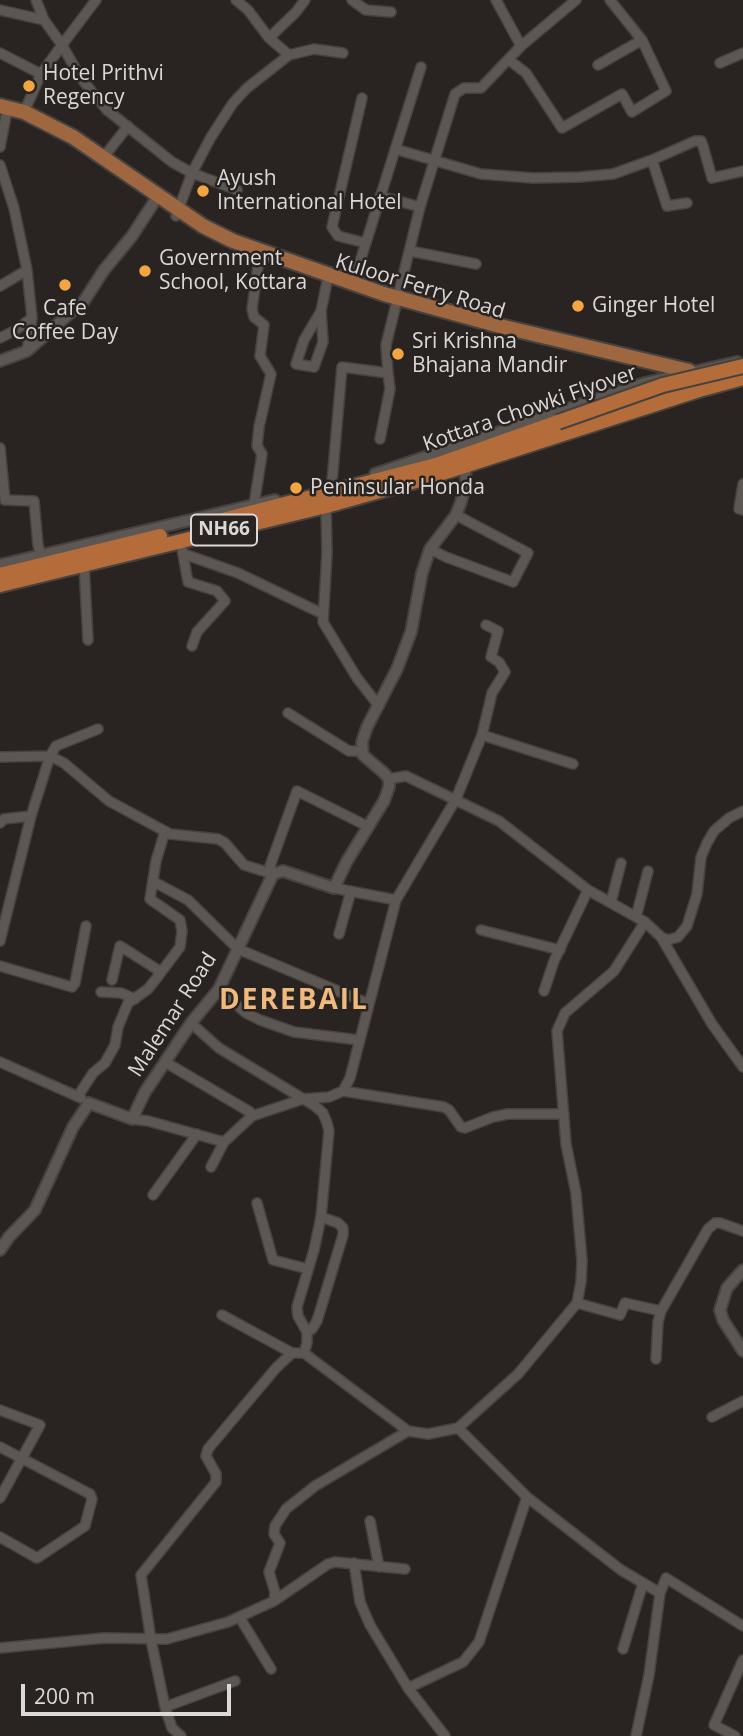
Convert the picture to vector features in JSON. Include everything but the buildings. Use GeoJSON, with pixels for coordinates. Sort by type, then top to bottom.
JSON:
{"type":"FeatureCollection","features":[{"type":"Feature","properties":{"kind":"highway","name":"Kottara Chowki Flyover"},"geometry":{"type":"LineString","coordinates":[[329,495],[480,451],[663,385],[743,363]]}},
{"type":"Feature","properties":{"kind":"highway","name":"NH66"},"geometry":{"type":"LineString","coordinates":[[0,575],[253,509],[465,467],[743,378]]}},
{"type":"Feature","properties":{"kind":"highway","name":"NH66"},"geometry":{"type":"LineString","coordinates":[[0,585],[84,564],[182,548],[329,495]]}},
{"type":"Feature","properties":{"kind":"main road","name":"Kuloor Ferry Road"},"geometry":{"type":"LineString","coordinates":[[2,119],[24,112],[73,137],[155,199]]}},
{"type":"Feature","properties":{"kind":"main road","name":"Kuloor Ferry Road"},"geometry":{"type":"LineString","coordinates":[[2,119],[52,132],[74,149],[177,213],[233,241],[398,301],[689,371]]}},
{"type":"Feature","properties":{"kind":"main road","name":"Kuloor Ferry Road"},"geometry":{"type":"LineString","coordinates":[[177,213],[199,233],[259,259],[327,282],[624,366],[674,375]]}},
{"type":"Feature","properties":{"kind":"main road"},"geometry":{"type":"LineString","coordinates":[[689,371],[693,392]]}},
{"type":"Feature","properties":{"kind":"main road"},"geometry":{"type":"LineString","coordinates":[[674,375],[693,392]]}},
{"type":"Feature","properties":{"kind":"street"},"geometry":{"type":"LineString","coordinates":[[36,0],[44,20],[79,75],[107,110],[172,162],[192,173],[237,190]]}},
{"type":"Feature","properties":{"kind":"street"},"geometry":{"type":"LineString","coordinates":[[24,112],[41,74],[96,0]]}},
{"type":"Feature","properties":{"kind":"street"},"geometry":{"type":"LineString","coordinates":[[236,0],[248,10],[269,38],[289,55]]}},
{"type":"Feature","properties":{"kind":"street"},"geometry":{"type":"LineString","coordinates":[[269,38],[305,0]]}},
{"type":"Feature","properties":{"kind":"street"},"geometry":{"type":"LineString","coordinates":[[352,0],[366,10],[391,12]]}},
{"type":"Feature","properties":{"kind":"street"},"geometry":{"type":"LineString","coordinates":[[496,0],[521,46]]}},
{"type":"Feature","properties":{"kind":"street"},"geometry":{"type":"LineString","coordinates":[[380,439],[390,389],[386,345],[420,206],[455,94],[464,88],[481,88],[521,46],[576,0]]}},
{"type":"Feature","properties":{"kind":"street"},"geometry":{"type":"LineString","coordinates":[[509,60],[526,73],[562,128],[622,94],[632,113],[666,91],[642,40],[610,0]]}},
{"type":"Feature","properties":{"kind":"street"},"geometry":{"type":"LineString","coordinates":[[0,10],[44,20]]}},
{"type":"Feature","properties":{"kind":"street"},"geometry":{"type":"LineString","coordinates":[[598,65],[642,40]]}},
{"type":"Feature","properties":{"kind":"street"},"geometry":{"type":"LineString","coordinates":[[177,213],[192,173],[211,137],[233,103],[261,76],[289,55],[314,49],[343,53]]}},
{"type":"Feature","properties":{"kind":"street"},"geometry":{"type":"LineString","coordinates":[[0,53],[41,74]]}},
{"type":"Feature","properties":{"kind":"street"},"geometry":{"type":"LineString","coordinates":[[720,63],[743,53]]}},
{"type":"Feature","properties":{"kind":"street"},"geometry":{"type":"LineString","coordinates":[[353,284],[421,67]]}},
{"type":"Feature","properties":{"kind":"street"},"geometry":{"type":"LineString","coordinates":[[362,99],[332,227],[338,236],[366,243]]}},
{"type":"Feature","properties":{"kind":"street"},"geometry":{"type":"LineString","coordinates":[[0,147],[2,119]]}},
{"type":"Feature","properties":{"kind":"street"},"geometry":{"type":"LineString","coordinates":[[103,158],[128,126]]}},
{"type":"Feature","properties":{"kind":"street"},"geometry":{"type":"LineString","coordinates":[[395,149],[481,174],[533,177],[613,174],[695,141],[701,141],[712,178],[743,171]]}},
{"type":"Feature","properties":{"kind":"street"},"geometry":{"type":"LineString","coordinates":[[652,160],[667,206],[687,203]]}},
{"type":"Feature","properties":{"kind":"street"},"geometry":{"type":"LineString","coordinates":[[0,170],[13,208],[27,270],[32,318],[27,351]]}},
{"type":"Feature","properties":{"kind":"street"},"geometry":{"type":"LineString","coordinates":[[380,196],[420,206]]}},
{"type":"Feature","properties":{"kind":"street"},"geometry":{"type":"LineString","coordinates":[[0,360],[27,351],[84,301],[104,270],[132,236],[155,199]]}},
{"type":"Feature","properties":{"kind":"street"},"geometry":{"type":"LineString","coordinates":[[410,251],[476,264]]}},
{"type":"Feature","properties":{"kind":"street"},"geometry":{"type":"LineString","coordinates":[[0,565],[253,509],[262,454],[257,446],[259,427],[271,374],[260,356],[264,325],[254,317],[252,309],[259,259]]}},
{"type":"Feature","properties":{"kind":"street"},"geometry":{"type":"LineString","coordinates":[[0,286],[27,270]]}},
{"type":"Feature","properties":{"kind":"street"},"geometry":{"type":"LineString","coordinates":[[321,311],[304,340],[296,364],[314,368],[323,342],[321,311],[327,282]]}},
{"type":"Feature","properties":{"kind":"street"},"geometry":{"type":"LineString","coordinates":[[0,338],[32,318]]}},
{"type":"Feature","properties":{"kind":"street"},"geometry":{"type":"LineString","coordinates":[[329,495],[542,417],[674,375],[743,363]]}},
{"type":"Feature","properties":{"kind":"street"},"geometry":{"type":"LineString","coordinates":[[379,706],[357,678],[323,622],[323,614],[329,495],[342,368],[388,373]]}},
{"type":"Feature","properties":{"kind":"street"},"geometry":{"type":"LineString","coordinates":[[0,449],[5,500],[34,501],[41,555]]}},
{"type":"Feature","properties":{"kind":"street"},"geometry":{"type":"LineString","coordinates":[[334,888],[347,861],[384,801],[389,787],[388,779],[363,755],[367,727],[397,669],[411,632],[422,573],[430,549],[456,515],[466,482],[465,467]]}},
{"type":"Feature","properties":{"kind":"street"},"geometry":{"type":"LineString","coordinates":[[743,484],[739,509],[743,509]]}},
{"type":"Feature","properties":{"kind":"street"},"geometry":{"type":"LineString","coordinates":[[430,549],[513,582],[528,552],[456,515]]}},
{"type":"Feature","properties":{"kind":"street"},"geometry":{"type":"LineString","coordinates":[[182,548],[323,614]]}},
{"type":"Feature","properties":{"kind":"street"},"geometry":{"type":"LineString","coordinates":[[182,548],[188,582],[217,591],[225,601],[197,632],[192,646]]}},
{"type":"Feature","properties":{"kind":"street"},"geometry":{"type":"LineString","coordinates":[[84,564],[88,640]]}},
{"type":"Feature","properties":{"kind":"street"},"geometry":{"type":"LineString","coordinates":[[343,1091],[350,1078],[396,900],[456,799],[482,735],[492,693],[505,672],[499,662],[491,657],[498,631],[486,625]]}},
{"type":"Feature","properties":{"kind":"street"},"geometry":{"type":"LineString","coordinates":[[288,713],[349,751],[362,751]]}},
{"type":"Feature","properties":{"kind":"street"},"geometry":{"type":"LineString","coordinates":[[0,942],[31,816],[50,756],[56,746],[98,729]]}},
{"type":"Feature","properties":{"kind":"street"},"geometry":{"type":"LineString","coordinates":[[482,735],[573,764]]}},
{"type":"Feature","properties":{"kind":"street"},"geometry":{"type":"LineString","coordinates":[[0,757],[50,756],[64,763],[109,801],[165,831],[177,835],[218,839],[225,843],[244,865],[273,874],[283,871],[334,888],[396,900]]}},
{"type":"Feature","properties":{"kind":"street"},"geometry":{"type":"LineString","coordinates":[[388,779],[406,776],[499,821],[588,890],[640,920],[661,937],[712,1024],[743,1067]]}},
{"type":"Feature","properties":{"kind":"street"},"geometry":{"type":"LineString","coordinates":[[273,874],[270,866],[297,792],[369,827]]}},
{"type":"Feature","properties":{"kind":"street"},"geometry":{"type":"LineString","coordinates":[[661,937],[673,940],[684,932],[697,894],[701,857],[707,843],[729,818],[743,811]]}},
{"type":"Feature","properties":{"kind":"street"},"geometry":{"type":"LineString","coordinates":[[0,822],[4,819],[31,816]]}},
{"type":"Feature","properties":{"kind":"street"},"geometry":{"type":"LineString","coordinates":[[78,1096],[93,1073],[105,1063],[115,1045],[128,1003],[159,975],[180,947],[180,920],[150,899],[156,861],[165,831]]}},
{"type":"Feature","properties":{"kind":"street"},"geometry":{"type":"LineString","coordinates":[[611,902],[621,863]]}},
{"type":"Feature","properties":{"kind":"street"},"geometry":{"type":"LineString","coordinates":[[222,1315],[292,1353],[304,1353],[408,1431],[428,1434],[458,1428],[518,1374],[577,1303],[581,1282],[582,1261],[576,1193],[566,1143],[558,1041],[560,1022],[565,1013],[584,995],[614,971],[640,920],[648,871]]}},
{"type":"Feature","properties":{"kind":"street","name":"Malemar Road"},"geometry":{"type":"LineString","coordinates":[[132,1119],[145,1092],[191,1023],[219,989],[273,874]]}},
{"type":"Feature","properties":{"kind":"street"},"geometry":{"type":"LineString","coordinates":[[156,883],[188,900],[238,949],[369,1004]]}},
{"type":"Feature","properties":{"kind":"street"},"geometry":{"type":"LineString","coordinates":[[544,991],[588,890]]}},
{"type":"Feature","properties":{"kind":"street"},"geometry":{"type":"LineString","coordinates":[[340,934],[351,891]]}},
{"type":"Feature","properties":{"kind":"street"},"geometry":{"type":"LineString","coordinates":[[0,965],[72,987],[86,926]]}},
{"type":"Feature","properties":{"kind":"street"},"geometry":{"type":"LineString","coordinates":[[481,930],[560,950]]}},
{"type":"Feature","properties":{"kind":"street"},"geometry":{"type":"LineString","coordinates":[[112,980],[120,946],[147,961],[158,970],[159,975]]}},
{"type":"Feature","properties":{"kind":"street"},"geometry":{"type":"LineString","coordinates":[[219,989],[247,1013],[260,1020],[294,1032],[359,1040]]}},
{"type":"Feature","properties":{"kind":"street"},"geometry":{"type":"LineString","coordinates":[[101,992],[121,993],[135,999]]}},
{"type":"Feature","properties":{"kind":"street"},"geometry":{"type":"LineString","coordinates":[[191,1023],[219,1048],[323,1113],[329,1131],[321,1217],[297,1307],[298,1316],[307,1332],[304,1353]]}},
{"type":"Feature","properties":{"kind":"street"},"geometry":{"type":"LineString","coordinates":[[0,1062],[89,1103],[132,1119],[224,1142]]}},
{"type":"Feature","properties":{"kind":"street"},"geometry":{"type":"LineString","coordinates":[[165,1062],[250,1112]]}},
{"type":"Feature","properties":{"kind":"street"},"geometry":{"type":"LineString","coordinates":[[211,1167],[224,1142],[252,1116],[303,1099],[330,1097],[343,1091],[444,1107],[461,1127],[465,1128],[508,1114],[564,1114]]}},
{"type":"Feature","properties":{"kind":"street"},"geometry":{"type":"LineString","coordinates":[[0,1250],[35,1210],[73,1127],[89,1103]]}},
{"type":"Feature","properties":{"kind":"street"},"geometry":{"type":"LineString","coordinates":[[153,1195],[197,1134]]}},
{"type":"Feature","properties":{"kind":"street"},"geometry":{"type":"LineString","coordinates":[[257,1203],[273,1260],[308,1269]]}},
{"type":"Feature","properties":{"kind":"street"},"geometry":{"type":"LineString","coordinates":[[307,1332],[317,1321],[344,1235],[343,1228],[338,1223],[321,1217]]}},
{"type":"Feature","properties":{"kind":"street"},"geometry":{"type":"LineString","coordinates":[[656,1359],[661,1311],[708,1229],[715,1223],[720,1223],[743,1231]]}},
{"type":"Feature","properties":{"kind":"street"},"geometry":{"type":"LineString","coordinates":[[743,1270],[727,1288],[720,1310],[723,1320],[739,1335],[743,1351]]}},
{"type":"Feature","properties":{"kind":"street"},"geometry":{"type":"LineString","coordinates":[[577,1303],[618,1315],[622,1313],[625,1303],[661,1311]]}},
{"type":"Feature","properties":{"kind":"street"},"geometry":{"type":"LineString","coordinates":[[181,1736],[172,1728],[165,1707],[141,1575],[216,1482],[216,1474],[206,1456],[208,1449],[276,1368],[292,1353]]}},
{"type":"Feature","properties":{"kind":"street"},"geometry":{"type":"LineString","coordinates":[[712,1417],[743,1401]]}},
{"type":"Feature","properties":{"kind":"street"},"geometry":{"type":"LineString","coordinates":[[0,1410],[40,1425],[1,1495]]}},
{"type":"Feature","properties":{"kind":"street"},"geometry":{"type":"LineString","coordinates":[[458,1428],[527,1497],[594,1551],[660,1593]]}},
{"type":"Feature","properties":{"kind":"street"},"geometry":{"type":"LineString","coordinates":[[274,1601],[275,1592],[268,1572],[280,1543],[274,1534],[275,1526],[286,1509],[314,1486],[408,1431]]}},
{"type":"Feature","properties":{"kind":"street"},"geometry":{"type":"LineString","coordinates":[[0,1447],[90,1494],[92,1499],[85,1526],[37,1558],[0,1537]]}},
{"type":"Feature","properties":{"kind":"street"},"geometry":{"type":"LineString","coordinates":[[408,1688],[463,1662],[472,1652],[481,1636],[527,1497]]}},
{"type":"Feature","properties":{"kind":"street"},"geometry":{"type":"LineString","coordinates":[[370,1521],[379,1567]]}},
{"type":"Feature","properties":{"kind":"street"},"geometry":{"type":"LineString","coordinates":[[0,1648],[104,1637],[151,1640],[191,1633],[240,1618],[274,1601],[328,1564],[354,1563],[405,1569]]}},
{"type":"Feature","properties":{"kind":"street"},"geometry":{"type":"LineString","coordinates":[[354,1563],[358,1595],[365,1615],[408,1688],[445,1736]]}},
{"type":"Feature","properties":{"kind":"street"},"geometry":{"type":"LineString","coordinates":[[636,1736],[649,1675],[660,1593],[666,1578],[743,1626]]}},
{"type":"Feature","properties":{"kind":"street"},"geometry":{"type":"LineString","coordinates":[[623,1648],[643,1583]]}},
{"type":"Feature","properties":{"kind":"street"},"geometry":{"type":"LineString","coordinates":[[240,1618],[271,1670]]}},
{"type":"Feature","properties":{"kind":"street"},"geometry":{"type":"LineString","coordinates":[[735,1736],[714,1725],[743,1660]]}},
{"type":"Feature","properties":{"kind":"street"},"geometry":{"type":"LineString","coordinates":[[165,1707],[234,1681]]}},
{"type":"Feature","properties":{"kind":"place","name":"Hotel Prithvi Regency"},"geometry":{"type":"Point","coordinates":[29,86]}},
{"type":"Feature","properties":{"kind":"place","name":"Ayush International Hotel"},"geometry":{"type":"Point","coordinates":[203,191]}},
{"type":"Feature","properties":{"kind":"place","name":"Government School, Kottara"},"geometry":{"type":"Point","coordinates":[145,271]}},
{"type":"Feature","properties":{"kind":"place","name":"Cafe Coffee Day"},"geometry":{"type":"Point","coordinates":[65,285]}},
{"type":"Feature","properties":{"kind":"place","name":"Ginger Hotel"},"geometry":{"type":"Point","coordinates":[578,306]}},
{"type":"Feature","properties":{"kind":"place","name":"Sri Krishna Bhajana Mandir"},"geometry":{"type":"Point","coordinates":[398,354]}},
{"type":"Feature","properties":{"kind":"place","name":"Peninsular Honda"},"geometry":{"type":"Point","coordinates":[296,488]}},
{"type":"Feature","properties":{"kind":"district","name":"DEREBAIL"},"geometry":{"type":"Point","coordinates":[294,1001]}}]}
